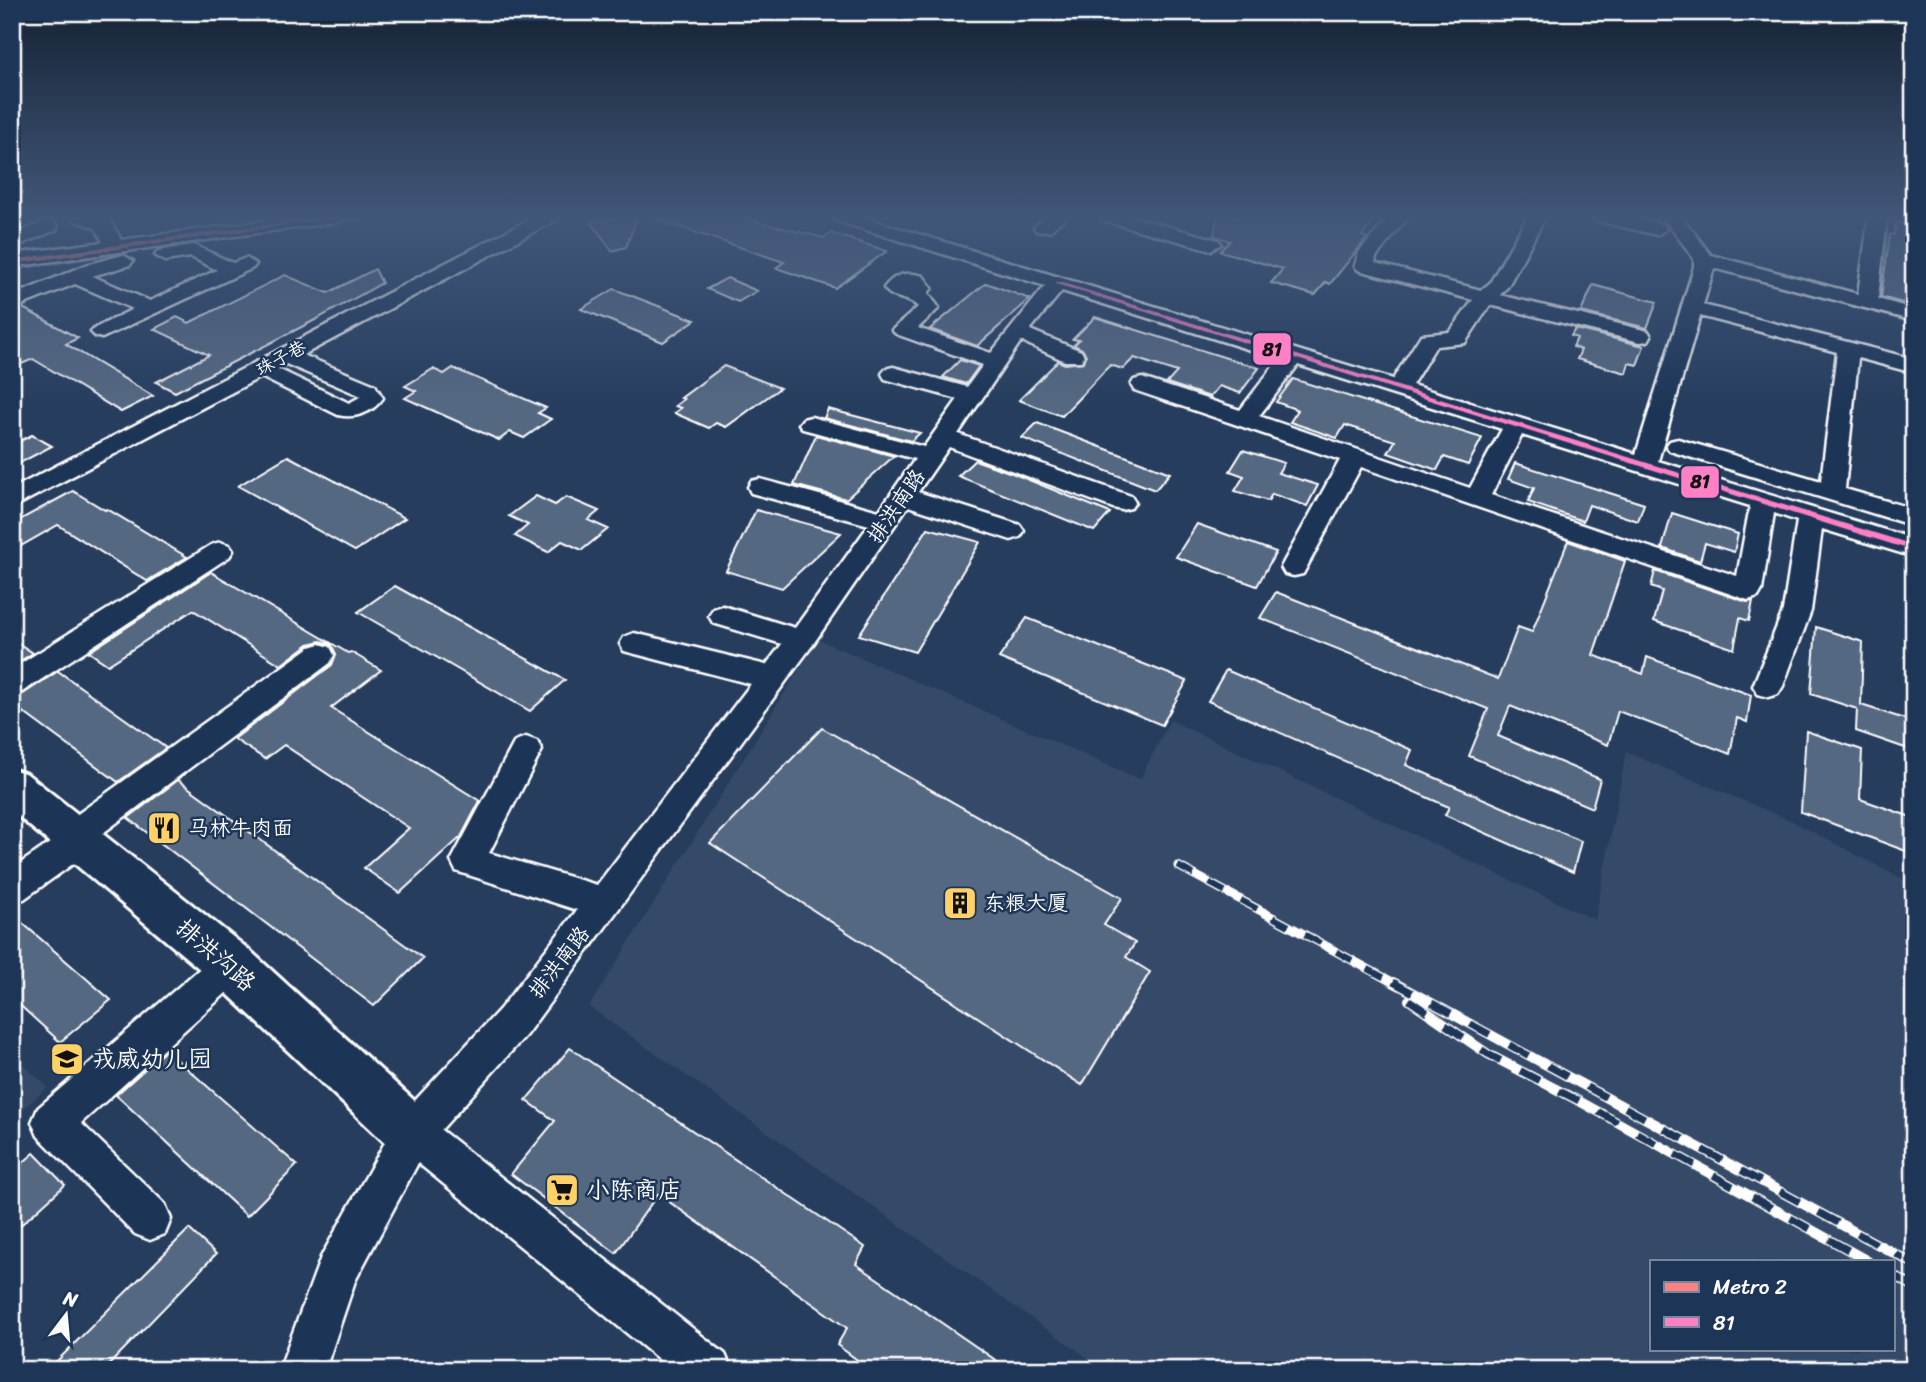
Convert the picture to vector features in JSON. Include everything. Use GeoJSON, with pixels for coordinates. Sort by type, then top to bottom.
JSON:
{"type":"FeatureCollection","features":[{"type":"Feature","properties":{"kind":"main road","name":"排洪沟路"},"geometry":{"type":"LineString","coordinates":[[12,786],[231,965],[412,1133]]}},
{"type":"Feature","properties":{"kind":"street"},"geometry":{"type":"LineString","coordinates":[[12,303],[65,280]]}},
{"type":"Feature","properties":{"kind":"street"},"geometry":{"type":"LineString","coordinates":[[85,280],[150,309]]}},
{"type":"Feature","properties":{"kind":"street"},"geometry":{"type":"LineString","coordinates":[[102,332],[210,280]]}},
{"type":"Feature","properties":{"kind":"street","name":"珠子巷"},"geometry":{"type":"LineString","coordinates":[[12,500],[428,280]]}},
{"type":"Feature","properties":{"kind":"street"},"geometry":{"type":"LineString","coordinates":[[922,280],[916,286],[929,308],[902,330],[997,362]]}},
{"type":"Feature","properties":{"kind":"street"},"geometry":{"type":"LineString","coordinates":[[1050,280],[1914,548]]}},
{"type":"Feature","properties":{"kind":"street"},"geometry":{"type":"LineString","coordinates":[[1417,280],[1640,336]]}},
{"type":"Feature","properties":{"kind":"street"},"geometry":{"type":"LineString","coordinates":[[1399,388],[1429,340],[1457,338],[1485,297],[1501,280]]}},
{"type":"Feature","properties":{"kind":"street"},"geometry":{"type":"LineString","coordinates":[[1644,465],[1700,280]]}},
{"type":"Feature","properties":{"kind":"street"},"geometry":{"type":"LineString","coordinates":[[1784,280],[1914,315]]}},
{"type":"Feature","properties":{"kind":"street"},"geometry":{"type":"LineString","coordinates":[[1867,303],[1870,280]]}},
{"type":"Feature","properties":{"kind":"street","name":"排洪南路"},"geometry":{"type":"LineString","coordinates":[[302,1370],[337,1272],[412,1133],[513,1022],[604,903],[800,640],[1017,332],[1058,283]]}},
{"type":"Feature","properties":{"kind":"street"},"geometry":{"type":"LineString","coordinates":[[1692,308],[1914,366]]}},
{"type":"Feature","properties":{"kind":"street"},"geometry":{"type":"LineString","coordinates":[[1017,332],[1073,356]]}},
{"type":"Feature","properties":{"kind":"street"},"geometry":{"type":"LineString","coordinates":[[1832,493],[1848,349]]}},
{"type":"Feature","properties":{"kind":"street"},"geometry":{"type":"LineString","coordinates":[[261,369],[346,410],[360,408],[373,398],[367,390],[286,356]]}},
{"type":"Feature","properties":{"kind":"street"},"geometry":{"type":"LineString","coordinates":[[1245,419],[1293,356]]}},
{"type":"Feature","properties":{"kind":"street"},"geometry":{"type":"LineString","coordinates":[[893,374],[972,396]]}},
{"type":"Feature","properties":{"kind":"street"},"geometry":{"type":"LineString","coordinates":[[1142,385],[1748,590],[1763,501]]}},
{"type":"Feature","properties":{"kind":"street"},"geometry":{"type":"LineString","coordinates":[[811,424],[937,447],[1122,502]]}},
{"type":"Feature","properties":{"kind":"street"},"geometry":{"type":"LineString","coordinates":[[1476,499],[1516,425]]}},
{"type":"Feature","properties":{"kind":"street"},"geometry":{"type":"LineString","coordinates":[[1678,446],[1914,518]]}},
{"type":"Feature","properties":{"kind":"street"},"geometry":{"type":"LineString","coordinates":[[1294,567],[1354,457]]}},
{"type":"Feature","properties":{"kind":"street"},"geometry":{"type":"LineString","coordinates":[[760,488],[885,521]]}},
{"type":"Feature","properties":{"kind":"street"},"geometry":{"type":"LineString","coordinates":[[903,496],[1011,531]]}},
{"type":"Feature","properties":{"kind":"street"},"geometry":{"type":"LineString","coordinates":[[1768,686],[1797,611],[1811,516]]}},
{"type":"Feature","properties":{"kind":"street"},"geometry":{"type":"LineString","coordinates":[[12,684],[220,551]]}},
{"type":"Feature","properties":{"kind":"street"},"geometry":{"type":"LineString","coordinates":[[723,616],[800,640]]}},
{"type":"Feature","properties":{"kind":"street"},"geometry":{"type":"LineString","coordinates":[[635,644],[772,678]]}},
{"type":"Feature","properties":{"kind":"street"},"geometry":{"type":"LineString","coordinates":[[12,888],[320,655]]}},
{"type":"Feature","properties":{"kind":"street"},"geometry":{"type":"LineString","coordinates":[[526,750],[468,861],[604,903]]}},
{"type":"Feature","properties":{"kind":"street"},"geometry":{"type":"LineString","coordinates":[[150,1219],[52,1122],[231,965]]}},
{"type":"Feature","properties":{"kind":"street"},"geometry":{"type":"LineString","coordinates":[[412,1133],[709,1370]]}},
{"type":"Feature","properties":{"kind":"shaded area"},"geometry":{"type":"Polygon","coordinates":[[[818,639],[1140,779],[1170,720],[1595,920],[1626,752],[1790,820],[1914,885],[1914,1370],[1105,1370],[589,1007],[818,639]]]}},
{"type":"Feature","properties":{"kind":"shaded area"},"geometry":{"type":"Polygon","coordinates":[[[12,1054],[48,1087],[12,1119],[12,1054]]]}},
{"type":"Feature","properties":{"kind":"building"},"geometry":{"type":"Polygon","coordinates":[[[274,280],[298,280],[328,293],[352,280],[381,280],[382,283],[175,392],[156,382],[209,355],[154,329],[177,317],[189,323],[274,280]]]}},
{"type":"Feature","properties":{"kind":"building"},"geometry":{"type":"Polygon","coordinates":[[[722,280],[733,280],[757,291],[738,302],[707,289],[722,280]]]}},
{"type":"Feature","properties":{"kind":"building"},"geometry":{"type":"Polygon","coordinates":[[[813,280],[846,280],[835,288],[813,280]]]}},
{"type":"Feature","properties":{"kind":"building"},"geometry":{"type":"Polygon","coordinates":[[[1273,280],[1333,280],[1330,284],[1326,282],[1315,295],[1271,283],[1273,280]]]}},
{"type":"Feature","properties":{"kind":"building"},"geometry":{"type":"Polygon","coordinates":[[[1883,280],[1913,280],[1910,305],[1881,297],[1883,280]]]}},
{"type":"Feature","properties":{"kind":"building"},"geometry":{"type":"Polygon","coordinates":[[[986,283],[1030,299],[977,346],[930,329],[986,283]]]}},
{"type":"Feature","properties":{"kind":"building"},"geometry":{"type":"Polygon","coordinates":[[[1593,285],[1657,302],[1647,328],[1581,312],[1593,285]]]}},
{"type":"Feature","properties":{"kind":"building"},"geometry":{"type":"Polygon","coordinates":[[[614,289],[695,320],[663,342],[581,309],[614,289]]]}},
{"type":"Feature","properties":{"kind":"building"},"geometry":{"type":"Polygon","coordinates":[[[23,308],[78,338],[66,344],[153,396],[121,412],[33,359],[12,368],[12,311],[23,308]]]}},
{"type":"Feature","properties":{"kind":"building"},"geometry":{"type":"Polygon","coordinates":[[[1095,317],[1259,368],[1240,393],[1219,386],[1210,397],[1167,383],[1177,372],[1134,358],[1123,369],[1110,365],[1062,416],[1019,400],[1058,361],[1065,364],[1083,362],[1086,355],[1074,345],[1079,340],[1073,339],[1095,317]]]}},
{"type":"Feature","properties":{"kind":"building"},"geometry":{"type":"Polygon","coordinates":[[[1575,329],[1644,346],[1637,365],[1629,363],[1626,373],[1577,359],[1581,350],[1573,347],[1577,338],[1571,336],[1575,329]]]}},
{"type":"Feature","properties":{"kind":"building"},"geometry":{"type":"Polygon","coordinates":[[[960,360],[979,366],[966,384],[943,377],[960,360]]]}},
{"type":"Feature","properties":{"kind":"building"},"geometry":{"type":"Polygon","coordinates":[[[724,366],[780,388],[726,427],[716,423],[709,428],[674,413],[681,408],[675,406],[684,399],[681,398],[724,366]]]}},
{"type":"Feature","properties":{"kind":"building"},"geometry":{"type":"Polygon","coordinates":[[[453,368],[546,408],[538,413],[551,419],[524,438],[510,432],[499,440],[405,398],[416,391],[405,386],[433,369],[444,374],[453,368]]]}},
{"type":"Feature","properties":{"kind":"building"},"geometry":{"type":"Polygon","coordinates":[[[1293,379],[1482,438],[1468,465],[1444,457],[1437,470],[1388,453],[1395,441],[1345,425],[1337,438],[1290,422],[1298,410],[1276,402],[1293,379]]]}},
{"type":"Feature","properties":{"kind":"building"},"geometry":{"type":"Polygon","coordinates":[[[828,409],[920,433],[911,441],[824,418],[828,409]]]}},
{"type":"Feature","properties":{"kind":"building"},"geometry":{"type":"Polygon","coordinates":[[[1037,423],[1170,473],[1155,490],[1022,438],[1037,423]]]}},
{"type":"Feature","properties":{"kind":"building"},"geometry":{"type":"Polygon","coordinates":[[[32,435],[52,446],[12,467],[12,445],[32,435]]]}},
{"type":"Feature","properties":{"kind":"building"},"geometry":{"type":"Polygon","coordinates":[[[816,435],[894,456],[846,499],[794,485],[816,435]]]}},
{"type":"Feature","properties":{"kind":"building"},"geometry":{"type":"Polygon","coordinates":[[[1243,450],[1284,463],[1278,473],[1318,485],[1307,506],[1272,494],[1268,501],[1235,491],[1244,476],[1230,471],[1243,450]]]}},
{"type":"Feature","properties":{"kind":"building"},"geometry":{"type":"Polygon","coordinates":[[[288,456],[405,518],[355,551],[238,486],[288,456]]]}},
{"type":"Feature","properties":{"kind":"building"},"geometry":{"type":"Polygon","coordinates":[[[975,460],[1110,513],[1094,531],[958,476],[975,460]]]}},
{"type":"Feature","properties":{"kind":"building"},"geometry":{"type":"Polygon","coordinates":[[[1515,463],[1644,504],[1638,521],[1589,505],[1583,521],[1528,502],[1534,488],[1508,479],[1515,463]]]}},
{"type":"Feature","properties":{"kind":"building"},"geometry":{"type":"Polygon","coordinates":[[[73,491],[187,557],[147,581],[58,525],[12,551],[12,524],[73,491]]]}},
{"type":"Feature","properties":{"kind":"building"},"geometry":{"type":"Polygon","coordinates":[[[536,496],[555,505],[566,497],[599,511],[588,520],[608,529],[582,550],[562,541],[548,552],[515,536],[528,525],[509,516],[536,496]]]}},
{"type":"Feature","properties":{"kind":"building"},"geometry":{"type":"Polygon","coordinates":[[[756,510],[841,533],[782,588],[726,571],[756,510]]]}},
{"type":"Feature","properties":{"kind":"building"},"geometry":{"type":"Polygon","coordinates":[[[1672,513],[1738,534],[1734,552],[1705,543],[1700,561],[1662,548],[1672,513]]]}},
{"type":"Feature","properties":{"kind":"building"},"geometry":{"type":"Polygon","coordinates":[[[1197,524],[1276,552],[1257,586],[1176,557],[1197,524]]]}},
{"type":"Feature","properties":{"kind":"building"},"geometry":{"type":"Polygon","coordinates":[[[928,528],[980,542],[915,652],[859,635],[928,528]]]}},
{"type":"Feature","properties":{"kind":"building"},"geometry":{"type":"Polygon","coordinates":[[[1568,541],[1625,561],[1593,655],[1643,674],[1647,657],[1751,695],[1747,722],[1737,718],[1730,754],[1618,711],[1608,745],[1510,706],[1498,736],[1600,779],[1592,808],[1469,756],[1488,709],[1260,618],[1276,592],[1498,679],[1518,627],[1532,632],[1568,541]]]}},
{"type":"Feature","properties":{"kind":"building"},"geometry":{"type":"Polygon","coordinates":[[[1655,571],[1747,602],[1753,601],[1749,621],[1740,618],[1734,649],[1654,621],[1662,591],[1651,587],[1655,571]]]}},
{"type":"Feature","properties":{"kind":"building"},"geometry":{"type":"Polygon","coordinates":[[[211,572],[381,670],[331,708],[480,801],[461,837],[400,893],[364,868],[409,828],[284,745],[265,759],[234,739],[332,665],[336,654],[331,644],[321,641],[309,644],[281,665],[193,610],[108,665],[89,652],[211,572]]]}},
{"type":"Feature","properties":{"kind":"building"},"geometry":{"type":"Polygon","coordinates":[[[395,586],[565,680],[530,711],[358,612],[395,586]]]}},
{"type":"Feature","properties":{"kind":"building"},"geometry":{"type":"Polygon","coordinates":[[[1027,618],[1187,681],[1162,725],[999,658],[1027,618]]]}},
{"type":"Feature","properties":{"kind":"building"},"geometry":{"type":"Polygon","coordinates":[[[1816,627],[1863,642],[1861,705],[1914,722],[1914,751],[1856,731],[1857,709],[1811,694],[1816,627]]]}},
{"type":"Feature","properties":{"kind":"building"},"geometry":{"type":"Polygon","coordinates":[[[12,639],[33,653],[12,666],[12,639]]]}},
{"type":"Feature","properties":{"kind":"building"},"geometry":{"type":"Polygon","coordinates":[[[1226,670],[1412,750],[1406,765],[1581,841],[1573,872],[1445,815],[1449,807],[1208,701],[1226,670]]]}},
{"type":"Feature","properties":{"kind":"building"},"geometry":{"type":"Polygon","coordinates":[[[58,671],[166,748],[118,782],[12,704],[12,697],[23,694],[58,671]]]}},
{"type":"Feature","properties":{"kind":"building","name":"东粮大厦"},"geometry":{"type":"Polygon","coordinates":[[[822,728],[1122,898],[1104,925],[1135,943],[1126,957],[1150,972],[1082,1085],[710,843],[822,728]]]}},
{"type":"Feature","properties":{"kind":"building"},"geometry":{"type":"Polygon","coordinates":[[[1806,731],[1862,750],[1860,799],[1914,818],[1914,854],[1801,812],[1806,731]]]}},
{"type":"Feature","properties":{"kind":"building"},"geometry":{"type":"Polygon","coordinates":[[[178,780],[423,958],[374,1006],[128,818],[178,780]]]}},
{"type":"Feature","properties":{"kind":"building"},"geometry":{"type":"Polygon","coordinates":[[[12,914],[111,1000],[60,1042],[12,998],[12,914]]]}},
{"type":"Feature","properties":{"kind":"building"},"geometry":{"type":"Polygon","coordinates":[[[570,1048],[865,1247],[856,1264],[1010,1370],[871,1370],[837,1345],[847,1328],[658,1194],[616,1253],[511,1174],[555,1121],[526,1100],[570,1048]]]}},
{"type":"Feature","properties":{"kind":"building"},"geometry":{"type":"Polygon","coordinates":[[[166,1050],[297,1165],[247,1216],[116,1095],[166,1050]]]}},
{"type":"Feature","properties":{"kind":"building"},"geometry":{"type":"Polygon","coordinates":[[[34,1153],[65,1185],[12,1233],[12,1172],[34,1153]]]}},
{"type":"Feature","properties":{"kind":"building"},"geometry":{"type":"Polygon","coordinates":[[[189,1229],[216,1254],[104,1370],[48,1370],[189,1229]]]}},
{"type":"Feature","properties":{"kind":"railway"},"geometry":{"type":"LineString","coordinates":[[1178,866],[1396,984]]}},
{"type":"Feature","properties":{"kind":"railway"},"geometry":{"type":"LineString","coordinates":[[1393,982],[1914,1264]]}},
{"type":"Feature","properties":{"kind":"railway"},"geometry":{"type":"LineString","coordinates":[[1409,1000],[1488,1054],[1579,1101],[1866,1260]]}},
{"type":"Feature","properties":{"kind":"railway"},"geometry":{"type":"LineString","coordinates":[[1895,1276],[1914,1287]]}},
{"type":"Feature","properties":{"kind":"transit line","name":"81"},"geometry":{"type":"LineString","coordinates":[[1058,283],[1914,548]]}},
{"type":"Feature","properties":{"kind":"place","name":"马林牛肉面"},"geometry":{"type":"Point","coordinates":[164,828]}},
{"type":"Feature","properties":{"kind":"place","name":"东粮大厦"},"geometry":{"type":"Point","coordinates":[960,903]}},
{"type":"Feature","properties":{"kind":"place","name":"戎威幼儿园"},"geometry":{"type":"Point","coordinates":[67,1059]}},
{"type":"Feature","properties":{"kind":"place","name":"小陈商店"},"geometry":{"type":"Point","coordinates":[562,1190]}}]}
